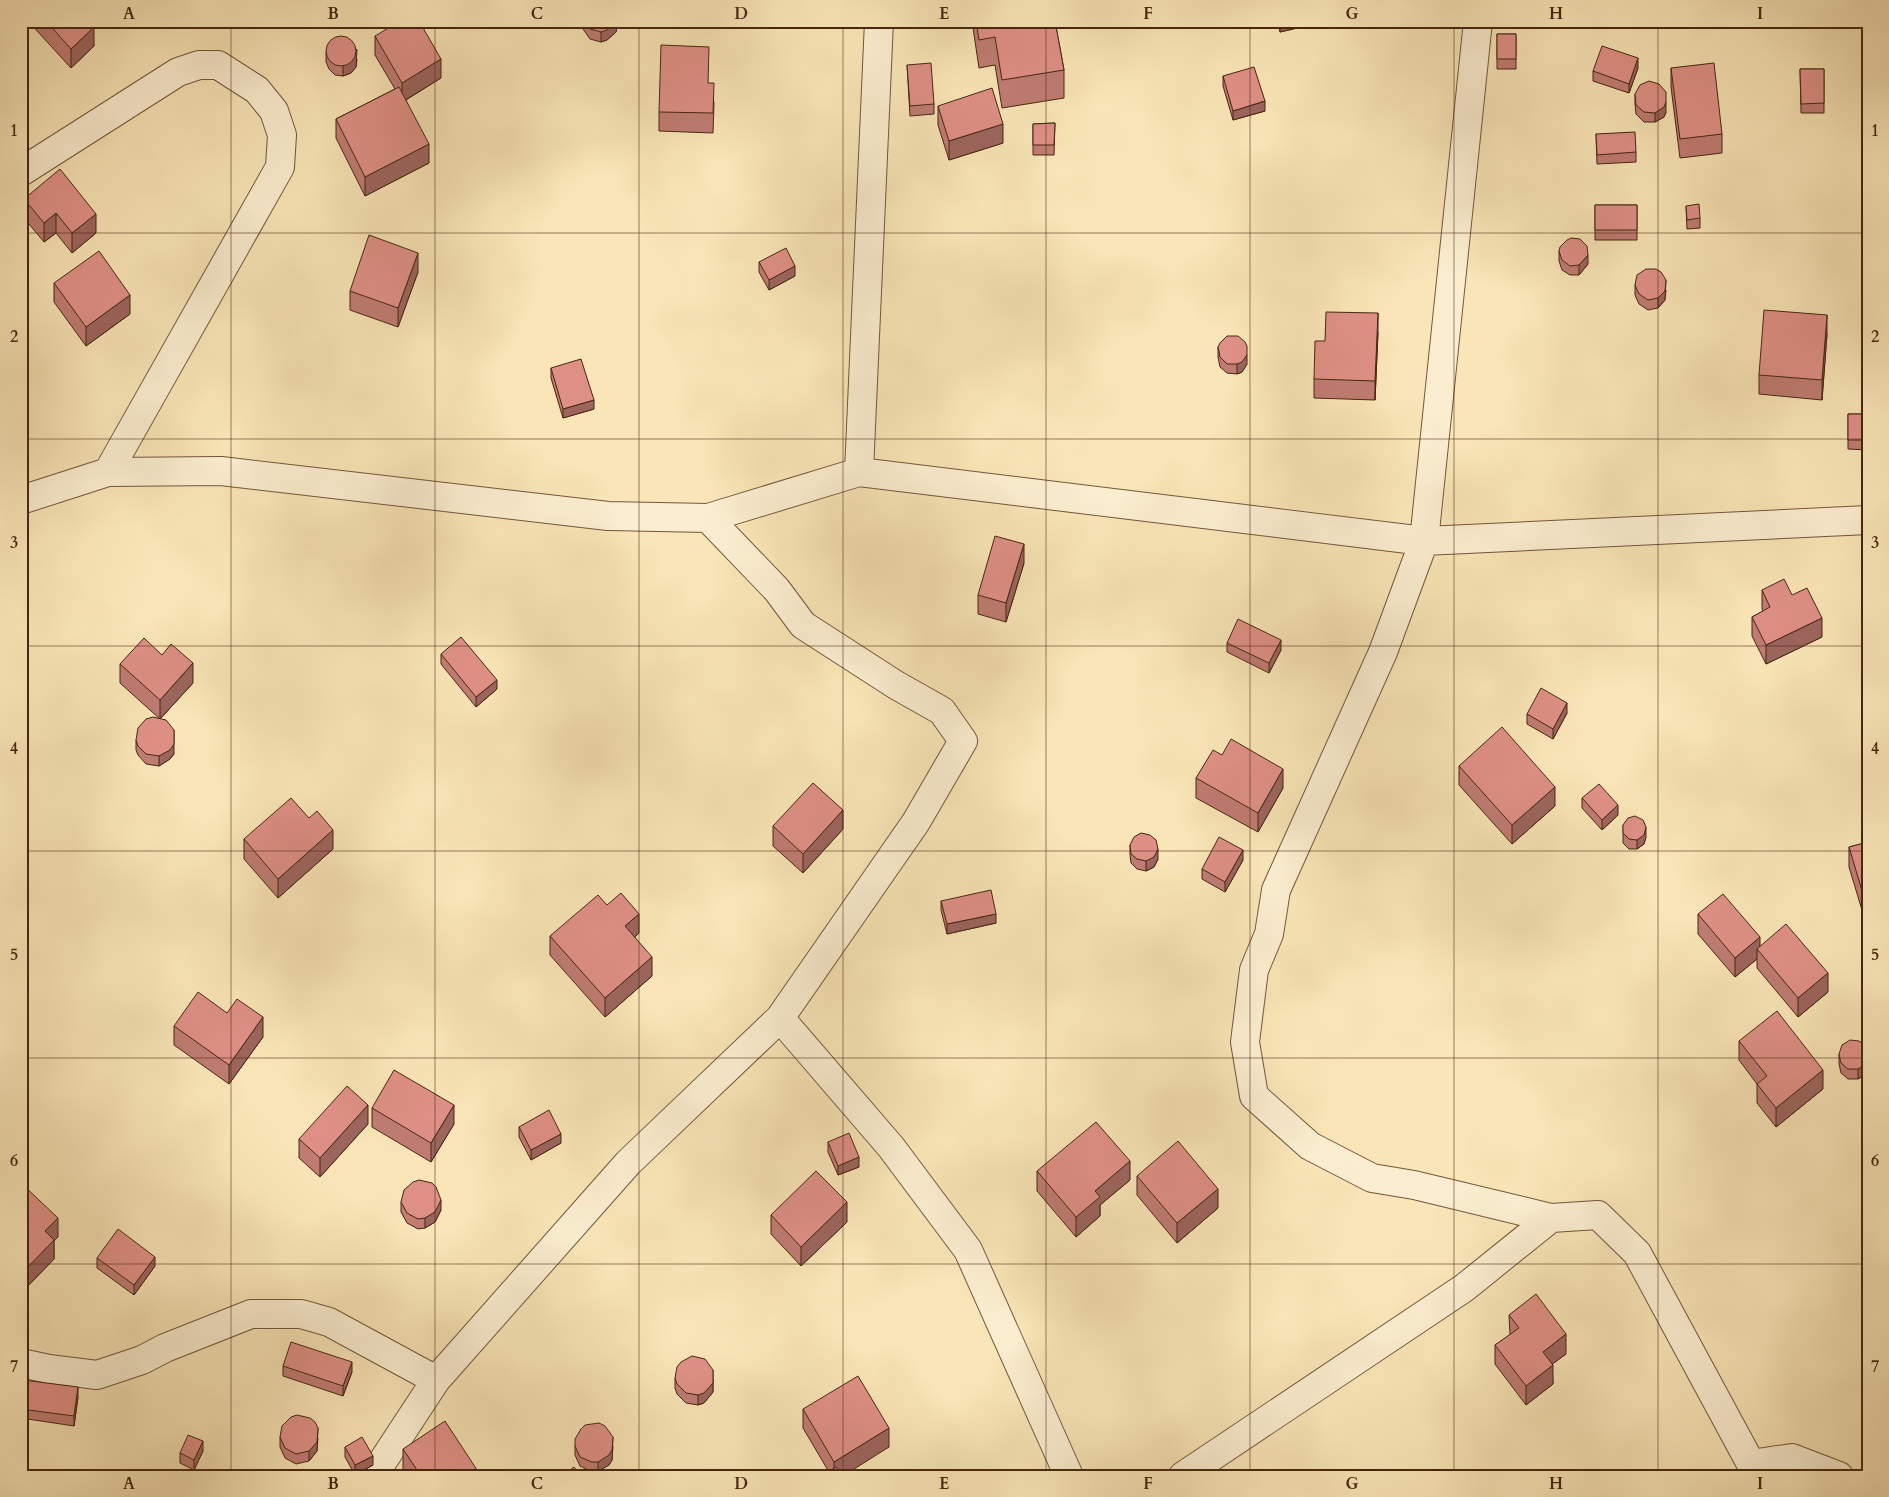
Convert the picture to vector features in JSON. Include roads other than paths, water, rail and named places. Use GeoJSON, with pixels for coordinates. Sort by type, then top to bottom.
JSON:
{"type":"FeatureCollection","features":[{"type":"Feature","properties":{"kind":"street"},"geometry":{"type":"LineString","coordinates":[[859,472],[880,21]]}},
{"type":"Feature","properties":{"kind":"street"},"geometry":{"type":"LineString","coordinates":[[1478,21],[1424,541],[1383,652],[1276,890],[1269,934],[1254,970],[1245,1042],[1254,1096],[1310,1146],[1372,1178],[1414,1185],[1551,1218],[1598,1215],[1637,1253],[1742,1470],[1792,1458],[1839,1476]]}},
{"type":"Feature","properties":{"kind":"street"},"geometry":{"type":"LineString","coordinates":[[21,172],[178,72],[199,65],[218,65],[258,90],[274,111],[282,135],[280,167],[108,472]]}},
{"type":"Feature","properties":{"kind":"street"},"geometry":{"type":"LineString","coordinates":[[21,500],[108,472],[221,471],[608,516],[708,518],[859,472],[1424,541],[1868,520]]}},
{"type":"Feature","properties":{"kind":"street"},"geometry":{"type":"LineString","coordinates":[[374,1476],[436,1380],[628,1163],[780,1018],[916,822],[963,741],[942,711],[803,625],[776,590],[708,518]]}},
{"type":"Feature","properties":{"kind":"street"},"geometry":{"type":"LineString","coordinates":[[780,1018],[891,1147],[968,1250],[1069,1476]]}},
{"type":"Feature","properties":{"kind":"street"},"geometry":{"type":"LineString","coordinates":[[1183,1476],[1464,1288],[1551,1218]]}},
{"type":"Feature","properties":{"kind":"street"},"geometry":{"type":"LineString","coordinates":[[21,1363],[97,1376],[142,1360],[165,1348],[251,1314],[301,1314],[329,1322],[436,1380]]}}]}
